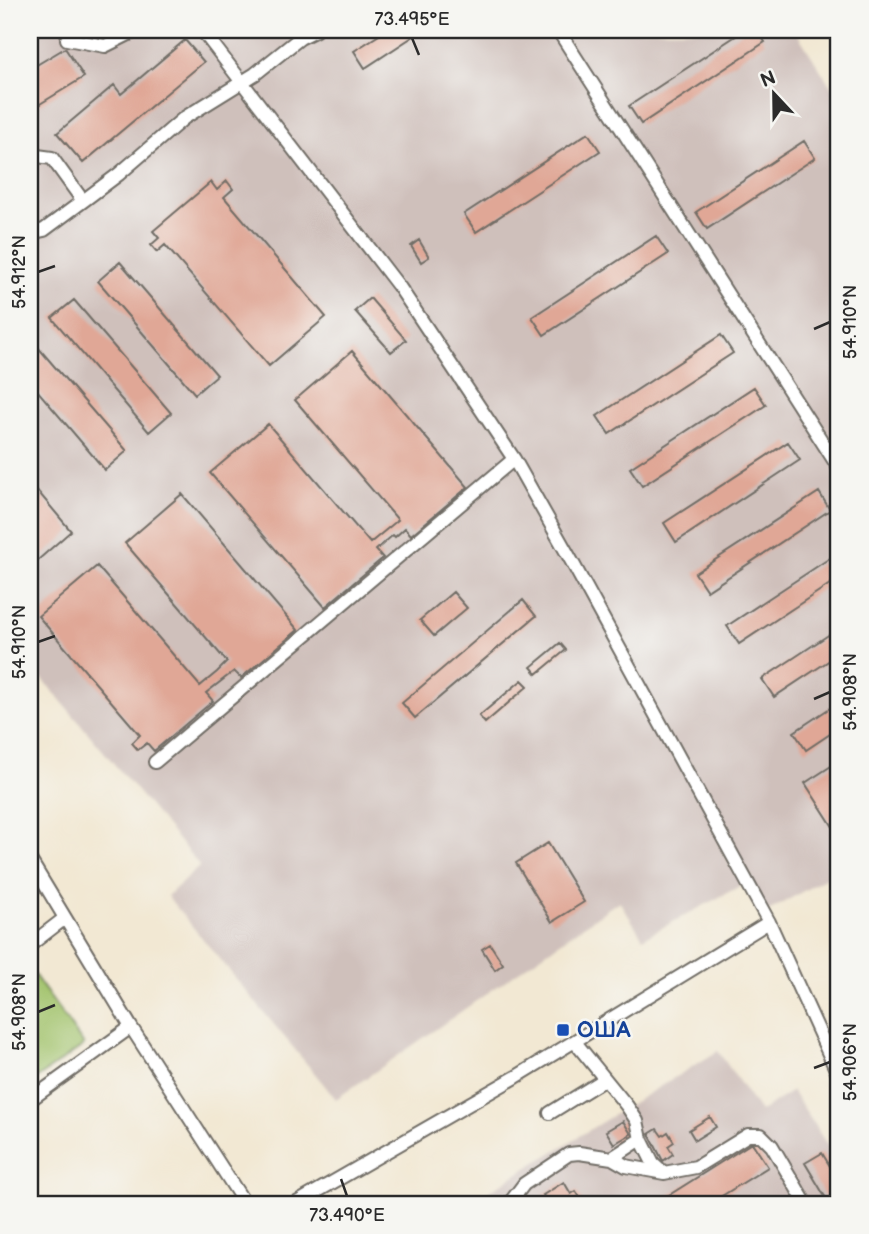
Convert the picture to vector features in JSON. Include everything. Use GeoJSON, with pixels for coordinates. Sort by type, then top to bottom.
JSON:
{"type":"FeatureCollection","features":[{"type":"Feature","properties":{"kind":"street"},"geometry":{"type":"LineString","coordinates":[[67,39],[105,46],[137,30]]}},
{"type":"Feature","properties":{"kind":"street"},"geometry":{"type":"LineString","coordinates":[[202,30],[400,288],[514,459],[769,922],[839,1076]]}},
{"type":"Feature","properties":{"kind":"street"},"geometry":{"type":"LineString","coordinates":[[30,233],[44,230],[119,174],[184,118],[243,81],[300,38],[316,30]]}},
{"type":"Feature","properties":{"kind":"street"},"geometry":{"type":"LineString","coordinates":[[558,30],[839,468]]}},
{"type":"Feature","properties":{"kind":"street"},"geometry":{"type":"LineString","coordinates":[[30,155],[52,158],[83,201]]}},
{"type":"Feature","properties":{"kind":"street"},"geometry":{"type":"LineString","coordinates":[[155,762],[514,459]]}},
{"type":"Feature","properties":{"kind":"street"},"geometry":{"type":"LineString","coordinates":[[30,860],[131,1027],[245,1204]]}},
{"type":"Feature","properties":{"kind":"street"},"geometry":{"type":"LineString","coordinates":[[30,945],[65,918]]}},
{"type":"Feature","properties":{"kind":"street"},"geometry":{"type":"LineString","coordinates":[[295,1204],[575,1042],[769,922]]}},
{"type":"Feature","properties":{"kind":"street"},"geometry":{"type":"LineString","coordinates":[[30,1100],[131,1027]]}},
{"type":"Feature","properties":{"kind":"street"},"geometry":{"type":"LineString","coordinates":[[575,1042],[628,1106],[637,1121],[641,1139],[653,1163],[664,1173]]}},
{"type":"Feature","properties":{"kind":"street"},"geometry":{"type":"LineString","coordinates":[[550,1113],[605,1079]]}},
{"type":"Feature","properties":{"kind":"street"},"geometry":{"type":"LineString","coordinates":[[509,1204],[524,1184],[569,1154],[612,1158],[626,1166],[664,1173],[696,1167],[748,1135],[761,1135],[772,1146],[806,1204]]}},
{"type":"Feature","properties":{"kind":"street"},"geometry":{"type":"LineString","coordinates":[[612,1158],[641,1139]]}},
{"type":"Feature","properties":{"kind":"shaded area"},"geometry":{"type":"Polygon","coordinates":[[[30,30],[795,30],[839,99],[839,883],[833,874],[760,916],[742,885],[643,938],[619,901],[336,1099],[167,896],[200,866],[30,664],[30,30]]]}},
{"type":"Feature","properties":{"kind":"shaded area"},"geometry":{"type":"Polygon","coordinates":[[[718,1051],[760,1112],[792,1091],[839,1163],[839,1204],[468,1204],[718,1051]]]}},
{"type":"Feature","properties":{"kind":"green space"},"geometry":{"type":"Polygon","coordinates":[[[30,969],[84,1045],[30,1083],[30,969]]]}},
{"type":"Feature","properties":{"kind":"building"},"geometry":{"type":"Polygon","coordinates":[[[387,30],[423,30],[365,68],[354,51],[387,30]]]}},
{"type":"Feature","properties":{"kind":"building"},"geometry":{"type":"Polygon","coordinates":[[[745,30],[757,30],[765,42],[641,124],[629,106],[745,30]]]}},
{"type":"Feature","properties":{"kind":"building"},"geometry":{"type":"Polygon","coordinates":[[[185,40],[204,62],[83,163],[57,133],[114,85],[121,94],[185,40]]]}},
{"type":"Feature","properties":{"kind":"building"},"geometry":{"type":"Polygon","coordinates":[[[65,48],[84,77],[30,110],[30,69],[65,48]]]}},
{"type":"Feature","properties":{"kind":"building"},"geometry":{"type":"Polygon","coordinates":[[[588,133],[600,151],[476,232],[464,214],[588,133]]]}},
{"type":"Feature","properties":{"kind":"building"},"geometry":{"type":"Polygon","coordinates":[[[804,141],[815,158],[707,229],[696,212],[804,141]]]}},
{"type":"Feature","properties":{"kind":"building"},"geometry":{"type":"Polygon","coordinates":[[[227,181],[233,189],[224,197],[326,317],[269,366],[165,245],[157,252],[151,245],[159,238],[153,231],[211,182],[217,190],[227,181]]]}},
{"type":"Feature","properties":{"kind":"building"},"geometry":{"type":"Polygon","coordinates":[[[656,236],[668,254],[544,335],[532,317],[656,236]]]}},
{"type":"Feature","properties":{"kind":"building"},"geometry":{"type":"Polygon","coordinates":[[[419,240],[429,257],[421,262],[411,246],[419,240]]]}},
{"type":"Feature","properties":{"kind":"building"},"geometry":{"type":"Polygon","coordinates":[[[120,262],[217,375],[195,394],[98,281],[120,262]]]}},
{"type":"Feature","properties":{"kind":"building"},"geometry":{"type":"Polygon","coordinates":[[[370,298],[406,340],[391,352],[355,311],[370,298]]]}},
{"type":"Feature","properties":{"kind":"building"},"geometry":{"type":"Polygon","coordinates":[[[74,300],[171,413],[149,432],[52,318],[74,300]]]}},
{"type":"Feature","properties":{"kind":"building"},"geometry":{"type":"Polygon","coordinates":[[[721,335],[733,353],[609,434],[597,416],[721,335]]]}},
{"type":"Feature","properties":{"kind":"building"},"geometry":{"type":"Polygon","coordinates":[[[30,338],[127,451],[105,470],[30,382],[30,338]]]}},
{"type":"Feature","properties":{"kind":"building"},"geometry":{"type":"Polygon","coordinates":[[[352,351],[468,487],[411,535],[405,528],[395,537],[393,535],[376,550],[383,558],[325,607],[210,473],[268,424],[370,543],[398,520],[295,400],[352,351]]]}},
{"type":"Feature","properties":{"kind":"building"},"geometry":{"type":"Polygon","coordinates":[[[754,387],[766,405],[642,486],[630,468],[754,387]]]}},
{"type":"Feature","properties":{"kind":"building"},"geometry":{"type":"Polygon","coordinates":[[[788,442],[800,460],[676,542],[664,523],[788,442]]]}},
{"type":"Feature","properties":{"kind":"building"},"geometry":{"type":"Polygon","coordinates":[[[30,482],[71,531],[30,567],[30,482]]]}},
{"type":"Feature","properties":{"kind":"building"},"geometry":{"type":"Polygon","coordinates":[[[819,492],[830,510],[707,591],[695,573],[819,492]]]}},
{"type":"Feature","properties":{"kind":"building"},"geometry":{"type":"Polygon","coordinates":[[[182,494],[298,630],[241,678],[234,671],[206,693],[213,701],[154,751],[147,743],[138,750],[132,743],[140,735],[38,616],[97,566],[200,686],[217,672],[227,662],[125,543],[182,494]]]}},
{"type":"Feature","properties":{"kind":"building"},"geometry":{"type":"Polygon","coordinates":[[[839,552],[839,578],[739,644],[727,626],[839,552]]]}},
{"type":"Feature","properties":{"kind":"building"},"geometry":{"type":"Polygon","coordinates":[[[453,592],[467,608],[434,636],[420,620],[453,592]]]}},
{"type":"Feature","properties":{"kind":"building"},"geometry":{"type":"Polygon","coordinates":[[[523,600],[536,616],[415,718],[402,703],[523,600]]]}},
{"type":"Feature","properties":{"kind":"building"},"geometry":{"type":"Polygon","coordinates":[[[839,628],[839,654],[774,697],[762,679],[839,628]]]}},
{"type":"Feature","properties":{"kind":"building"},"geometry":{"type":"Polygon","coordinates":[[[560,643],[566,650],[537,674],[531,667],[560,643]]]}},
{"type":"Feature","properties":{"kind":"building"},"geometry":{"type":"Polygon","coordinates":[[[522,680],[528,686],[485,723],[479,716],[522,680]]]}},
{"type":"Feature","properties":{"kind":"building"},"geometry":{"type":"Polygon","coordinates":[[[839,702],[839,728],[806,750],[794,732],[839,702]]]}},
{"type":"Feature","properties":{"kind":"building"},"geometry":{"type":"Polygon","coordinates":[[[839,761],[839,836],[805,783],[839,761]]]}},
{"type":"Feature","properties":{"kind":"building"},"geometry":{"type":"Polygon","coordinates":[[[548,843],[584,902],[552,922],[516,863],[548,843]]]}},
{"type":"Feature","properties":{"kind":"building"},"geometry":{"type":"Polygon","coordinates":[[[490,944],[503,964],[495,970],[482,949],[490,944]]]}},
{"type":"Feature","properties":{"kind":"building"},"geometry":{"type":"Polygon","coordinates":[[[710,1117],[716,1127],[695,1140],[689,1130],[710,1117]]]}},
{"type":"Feature","properties":{"kind":"building"},"geometry":{"type":"Polygon","coordinates":[[[623,1121],[631,1134],[614,1144],[606,1131],[623,1121]]]}},
{"type":"Feature","properties":{"kind":"building"},"geometry":{"type":"Polygon","coordinates":[[[657,1129],[662,1136],[668,1132],[674,1142],[668,1146],[673,1154],[663,1161],[649,1134],[657,1129]]]}},
{"type":"Feature","properties":{"kind":"building"},"geometry":{"type":"Polygon","coordinates":[[[753,1144],[768,1167],[709,1204],[655,1204],[753,1144]]]}},
{"type":"Feature","properties":{"kind":"building"},"geometry":{"type":"Polygon","coordinates":[[[822,1153],[839,1181],[839,1192],[827,1200],[805,1163],[822,1153]]]}},
{"type":"Feature","properties":{"kind":"building"},"geometry":{"type":"Polygon","coordinates":[[[564,1182],[571,1194],[576,1191],[584,1204],[549,1204],[543,1195],[564,1182]]]}},
{"type":"Feature","properties":{"kind":"place","name":"ОША"},"geometry":{"type":"Point","coordinates":[563,1030]}}]}
